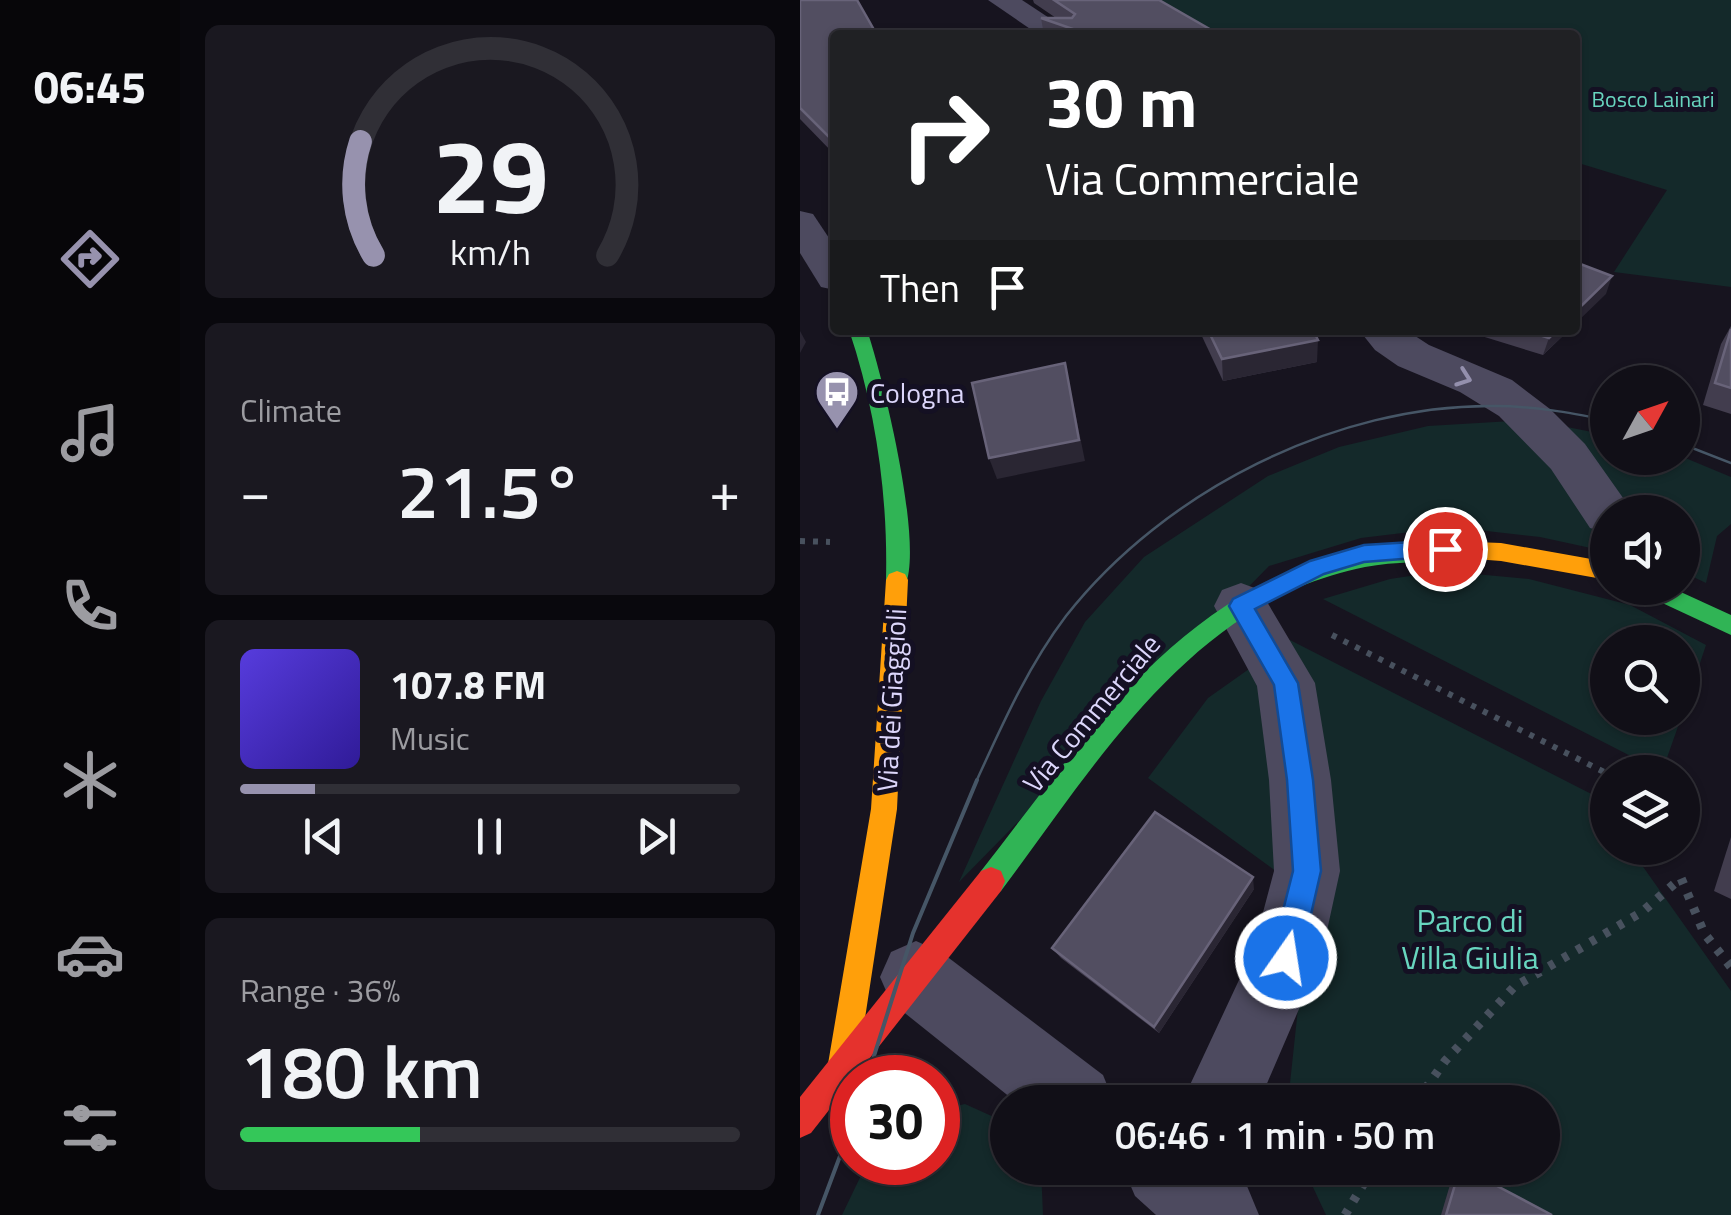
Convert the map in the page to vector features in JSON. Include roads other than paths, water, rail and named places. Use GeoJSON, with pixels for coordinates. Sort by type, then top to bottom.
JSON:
{"type":"FeatureCollection","features":[{"type":"Feature","properties":{"kind":"main road","name":"Via dei Giaggioli"},"geometry":{"type":"LineString","coordinates":[[845,1055],[884,808],[898,565],[894,499],[868,356],[860,335]]}},
{"type":"Feature","properties":{"kind":"main road","name":"Via Commerciale"},"geometry":{"type":"LineString","coordinates":[[855,1055],[1145,687],[1200,632],[1248,601],[1318,567],[1364,554],[1481,548],[1544,555],[1590,566]]}},
{"type":"Feature","properties":{"kind":"main road"},"geometry":{"type":"LineString","coordinates":[[1687,605],[1731,626]]}},
{"type":"Feature","properties":{"kind":"main road","name":"Via Commerciale"},"geometry":{"type":"LineString","coordinates":[[800,1122],[830,1086]]}},
{"type":"Feature","properties":{"kind":"street"},"geometry":{"type":"LineString","coordinates":[[1002,0],[1052,30]]}},
{"type":"Feature","properties":{"kind":"street"},"geometry":{"type":"LineString","coordinates":[[800,222],[830,270]]}},
{"type":"Feature","properties":{"kind":"street"},"geometry":{"type":"LineString","coordinates":[[1385,335],[1403,351],[1477,382],[1515,407],[1566,457],[1594,495]]}},
{"type":"Feature","properties":{"kind":"street"},"geometry":{"type":"LineString","coordinates":[[1228,1085],[1286,958],[1307,871],[1300,780],[1286,683],[1248,601]]}},
{"type":"Feature","properties":{"kind":"street"},"geometry":{"type":"LineString","coordinates":[[916,977],[1054,1085]]}},
{"type":"Feature","properties":{"kind":"tram line"},"geometry":{"type":"LineString","coordinates":[[976,782],[1028,675],[1066,616],[1106,571],[1152,530],[1203,494],[1258,463],[1375,420],[1435,409],[1495,406],[1590,417]]}},
{"type":"Feature","properties":{"kind":"tram line"},"geometry":{"type":"LineString","coordinates":[[1700,451],[1731,463]]}},
{"type":"Feature","properties":{"kind":"tram line"},"geometry":{"type":"LineString","coordinates":[[874,1055],[913,933],[977,780]]}},
{"type":"Feature","properties":{"kind":"tram line"},"geometry":{"type":"LineString","coordinates":[[818,1215],[830,1183]]}},
{"type":"Feature","properties":{"kind":"place","name":"Cologna"},"geometry":{"type":"Point","coordinates":[837,430]}},
{"type":"Feature","properties":{"kind":"park label","name":"Bosco Lainari"},"geometry":{"type":"Point","coordinates":[1653,99]}},
{"type":"Feature","properties":{"kind":"park label","name":"Parco di Villa Giulia"},"geometry":{"type":"Point","coordinates":[1470,938]}}]}
